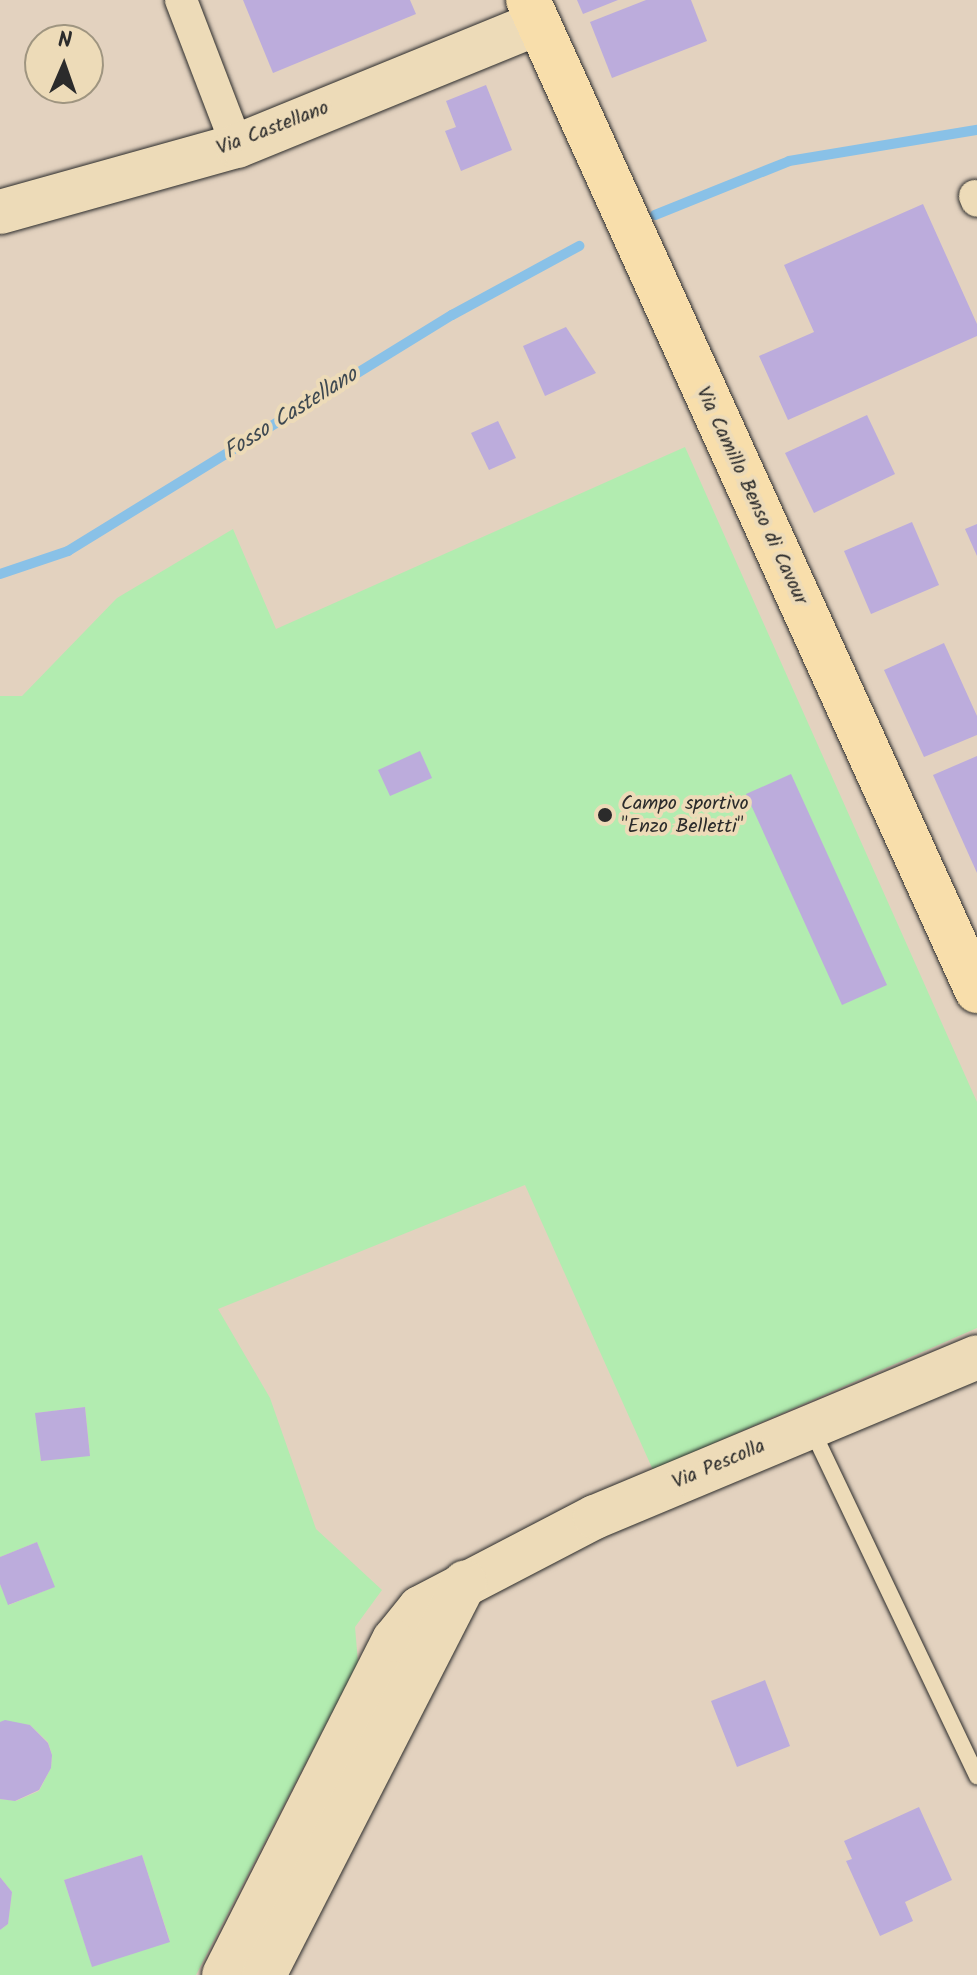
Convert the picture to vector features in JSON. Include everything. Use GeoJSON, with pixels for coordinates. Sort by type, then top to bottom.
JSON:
{"type":"FeatureCollection","features":[{"type":"Feature","properties":{"kind":"main road","name":"Via Camillo Benso di Cavour"},"geometry":{"type":"LineString","coordinates":[[533,11],[977,991]]}},
{"type":"Feature","properties":{"kind":"street"},"geometry":{"type":"LineString","coordinates":[[181,0],[237,146]]}},
{"type":"Feature","properties":{"kind":"street","name":"Via Castellano"},"geometry":{"type":"LineString","coordinates":[[0,212],[237,146],[533,11]]}},
{"type":"Feature","properties":{"kind":"street","name":"Via Pescolla"},"geometry":{"type":"LineString","coordinates":[[224,1975],[394,1640],[420,1608],[595,1517],[977,1357]]}},
{"type":"Feature","properties":{"kind":"street"},"geometry":{"type":"LineString","coordinates":[[264,1975],[465,1583]]}},
{"type":"Feature","properties":{"kind":"lane"},"geometry":{"type":"LineString","coordinates":[[811,1427],[977,1776]]}},
{"type":"Feature","properties":{"kind":"green space"},"geometry":{"type":"Polygon","coordinates":[[[685,447],[977,1102],[977,1328],[653,1470],[525,1185],[218,1309],[270,1398],[316,1529],[382,1590],[355,1627],[358,1662],[196,1975],[0,1975],[0,1930],[8,1924],[12,1892],[0,1877],[0,1799],[16,1801],[39,1791],[51,1768],[52,1755],[48,1742],[30,1725],[0,1722],[0,1584],[9,1605],[54,1587],[37,1542],[0,1557],[0,696],[22,696],[117,598],[233,529],[276,629],[685,447]],[[85,1407],[36,1413],[41,1461],[90,1455],[85,1407]],[[142,1855],[64,1880],[92,1966],[170,1941],[142,1855]]]}},
{"type":"Feature","properties":{"kind":"building"},"geometry":{"type":"Polygon","coordinates":[[[243,0],[410,0],[416,14],[273,73],[243,0]]]}},
{"type":"Feature","properties":{"kind":"building"},"geometry":{"type":"Polygon","coordinates":[[[577,0],[618,0],[583,14],[577,0]]]}},
{"type":"Feature","properties":{"kind":"building"},"geometry":{"type":"Polygon","coordinates":[[[646,0],[691,0],[707,41],[612,78],[590,22],[646,0]]]}},
{"type":"Feature","properties":{"kind":"building"},"geometry":{"type":"Polygon","coordinates":[[[486,85],[512,150],[461,171],[445,131],[456,127],[446,101],[486,85]]]}},
{"type":"Feature","properties":{"kind":"building"},"geometry":{"type":"Polygon","coordinates":[[[923,204],[977,324],[977,336],[788,420],[759,356],[814,332],[784,265],[923,204]]]}},
{"type":"Feature","properties":{"kind":"building"},"geometry":{"type":"Polygon","coordinates":[[[566,327],[596,373],[545,396],[523,346],[566,327]]]}},
{"type":"Feature","properties":{"kind":"building"},"geometry":{"type":"Polygon","coordinates":[[[867,415],[895,474],[814,513],[785,453],[867,415]]]}},
{"type":"Feature","properties":{"kind":"building"},"geometry":{"type":"Polygon","coordinates":[[[498,421],[516,458],[489,470],[471,433],[498,421]]]}},
{"type":"Feature","properties":{"kind":"building"},"geometry":{"type":"Polygon","coordinates":[[[912,522],[939,585],[871,614],[844,551],[912,522]]]}},
{"type":"Feature","properties":{"kind":"building"},"geometry":{"type":"Polygon","coordinates":[[[977,524],[977,556],[965,529],[977,524]]]}},
{"type":"Feature","properties":{"kind":"building"},"geometry":{"type":"Polygon","coordinates":[[[944,643],[977,716],[977,735],[924,757],[884,670],[944,643]]]}},
{"type":"Feature","properties":{"kind":"building"},"geometry":{"type":"Polygon","coordinates":[[[420,751],[432,778],[390,796],[378,770],[420,751]]]}},
{"type":"Feature","properties":{"kind":"building"},"geometry":{"type":"Polygon","coordinates":[[[977,756],[977,873],[933,775],[977,756]]]}},
{"type":"Feature","properties":{"kind":"building"},"geometry":{"type":"Polygon","coordinates":[[[791,774],[887,985],[842,1005],[746,794],[791,774]]]}},
{"type":"Feature","properties":{"kind":"building"},"geometry":{"type":"Polygon","coordinates":[[[85,1407],[90,1456],[41,1461],[35,1413],[85,1407]]]}},
{"type":"Feature","properties":{"kind":"building"},"geometry":{"type":"Polygon","coordinates":[[[37,1542],[55,1587],[8,1605],[0,1584],[0,1557],[37,1542]]]}},
{"type":"Feature","properties":{"kind":"building"},"geometry":{"type":"Polygon","coordinates":[[[765,1680],[790,1746],[737,1767],[711,1701],[765,1680]]]}},
{"type":"Feature","properties":{"kind":"building"},"geometry":{"type":"Polygon","coordinates":[[[5,1720],[30,1725],[48,1743],[52,1755],[51,1768],[39,1790],[15,1801],[0,1799],[0,1722],[5,1720]]]}},
{"type":"Feature","properties":{"kind":"building"},"geometry":{"type":"Polygon","coordinates":[[[919,1807],[952,1880],[905,1902],[913,1921],[880,1936],[846,1861],[852,1859],[844,1841],[919,1807]]]}},
{"type":"Feature","properties":{"kind":"building"},"geometry":{"type":"Polygon","coordinates":[[[142,1855],[170,1942],[92,1967],[64,1880],[142,1855]]]}},
{"type":"Feature","properties":{"kind":"building"},"geometry":{"type":"Polygon","coordinates":[[[0,1877],[12,1892],[8,1924],[0,1930],[0,1877]]]}},
{"type":"Feature","properties":{"kind":"waterway","name":"Fosso Castellano"},"geometry":{"type":"LineString","coordinates":[[655,215],[789,161],[977,130]]}},
{"type":"Feature","properties":{"kind":"waterway","name":"Fosso Castellano"},"geometry":{"type":"LineString","coordinates":[[0,574],[68,551],[452,315],[579,246]]}},
{"type":"Feature","properties":{"kind":"place","name":"Campo sportivo \"Enzo Belletti\""},"geometry":{"type":"Point","coordinates":[605,815]}}]}
